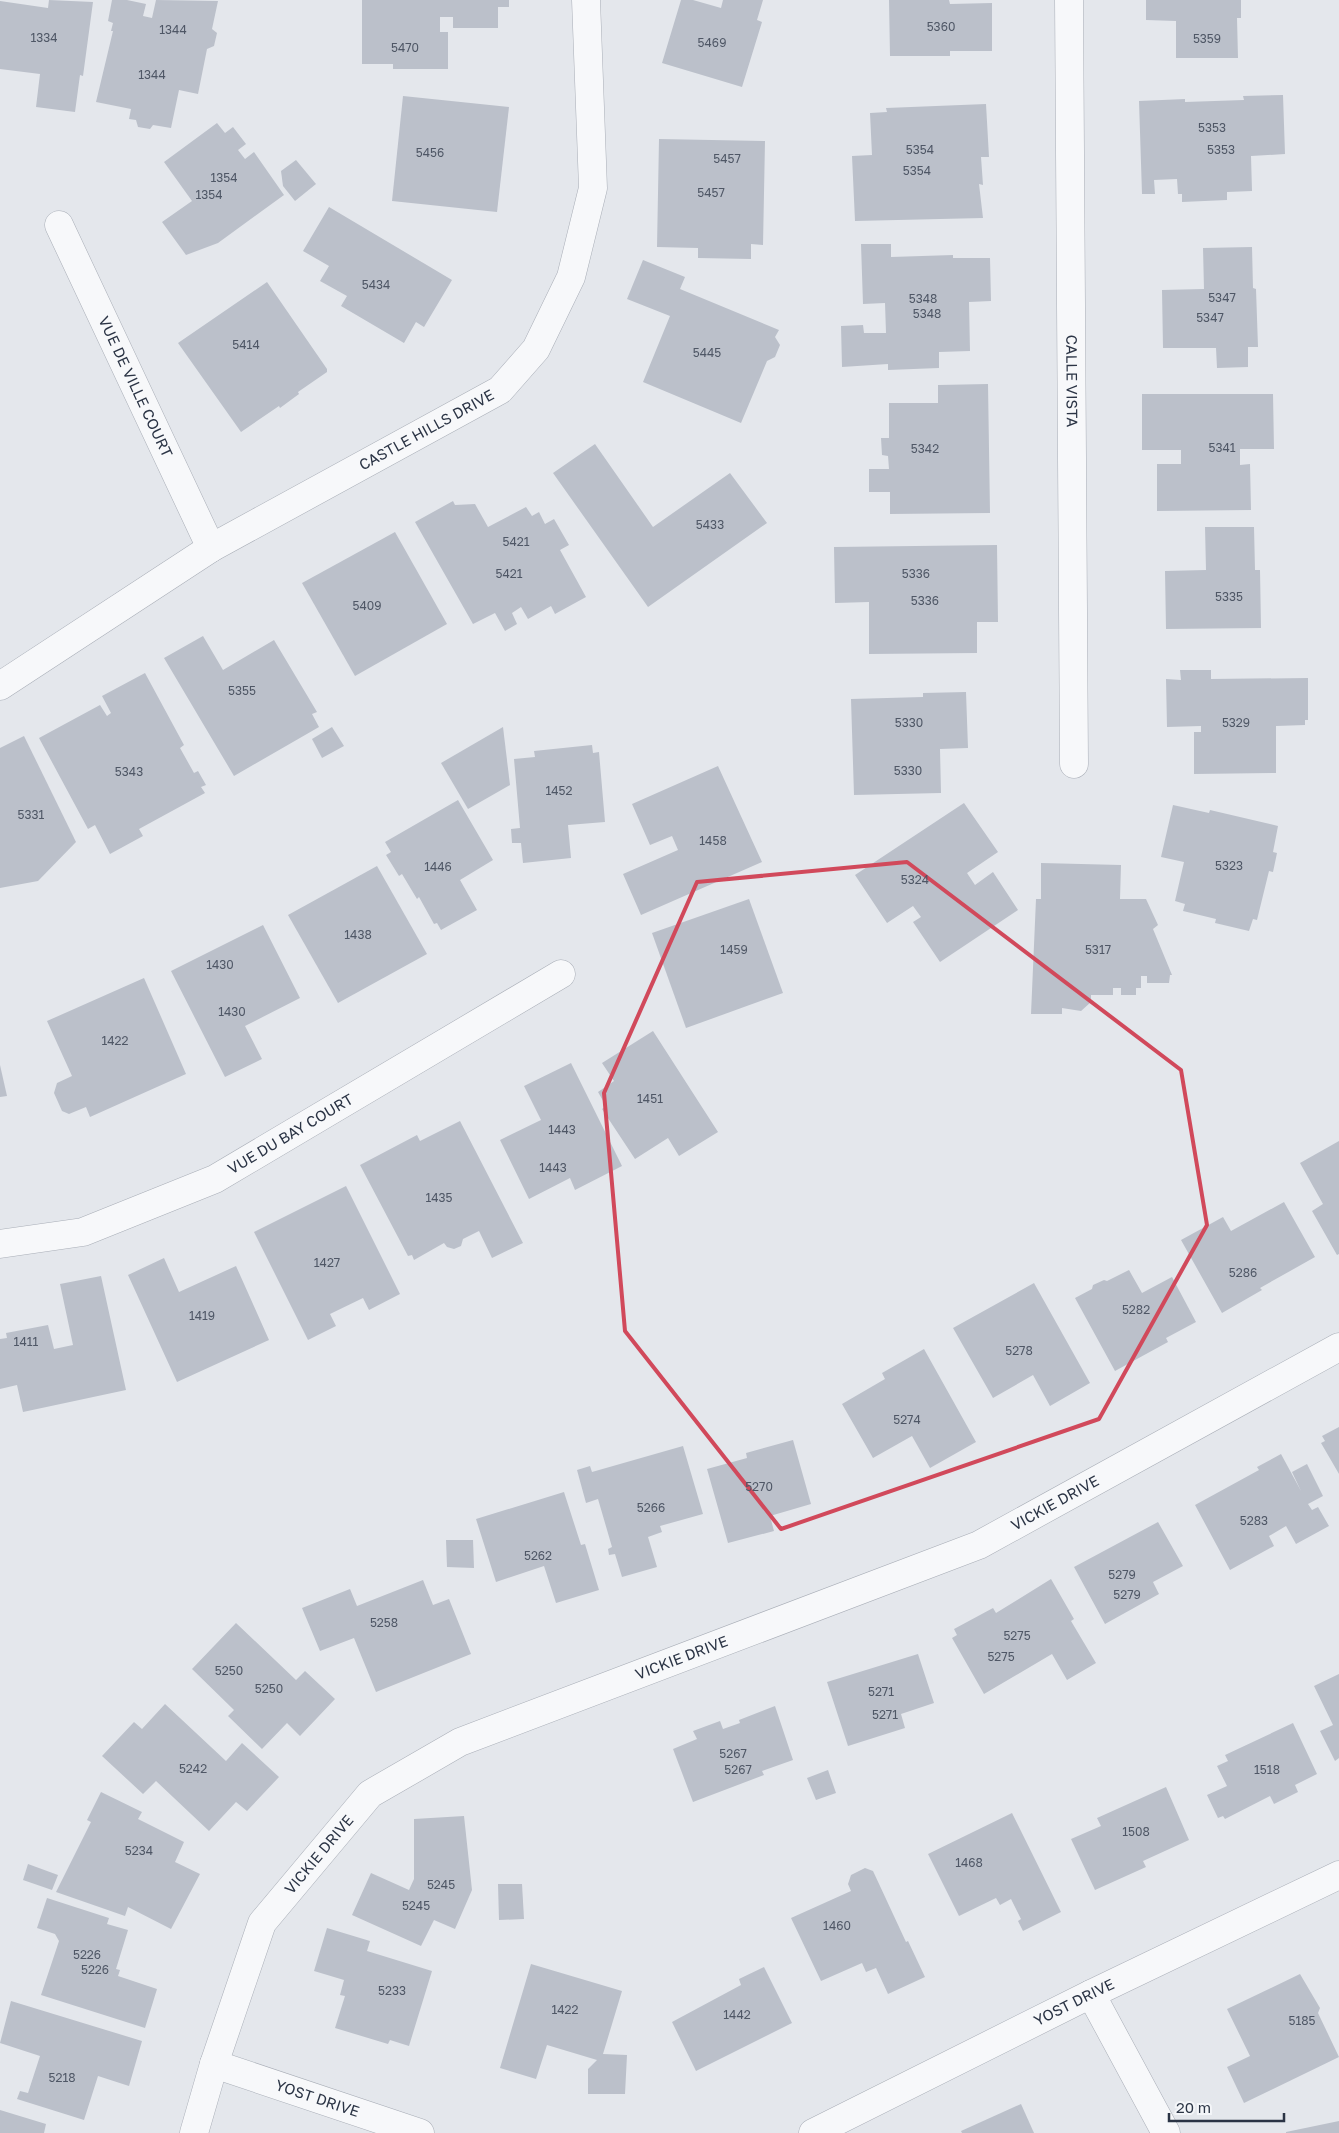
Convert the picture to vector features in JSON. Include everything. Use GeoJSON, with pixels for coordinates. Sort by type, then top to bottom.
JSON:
{"type":"FeatureCollection","features":[{"type":"Feature","properties":{"kind":"street","name":"CASTLE HILLS DRIVE"},"geometry":{"type":"LineString","coordinates":[[0,686],[211,548],[500,390],[536,349],[570,277],[593,188],[586,0]]}},
{"type":"Feature","properties":{"kind":"street","name":"CALLE VISTA"},"geometry":{"type":"LineString","coordinates":[[1069,0],[1074,764]]}},
{"type":"Feature","properties":{"kind":"street","name":"VUE DE VILLE COURT"},"geometry":{"type":"LineString","coordinates":[[59,224],[211,548]]}},
{"type":"Feature","properties":{"kind":"street","name":"VUE DU BAY COURT"},"geometry":{"type":"LineString","coordinates":[[0,1244],[83,1232],[215,1179],[561,974]]}},
{"type":"Feature","properties":{"kind":"street","name":"VICKIE DRIVE"},"geometry":{"type":"LineString","coordinates":[[194,2133],[214,2064],[262,1923],[370,1794],[460,1742],[979,1545],[1339,1347]]}},
{"type":"Feature","properties":{"kind":"street","name":"YOST DRIVE"},"geometry":{"type":"LineString","coordinates":[[813,2133],[1091,1994],[1339,1875]]}},
{"type":"Feature","properties":{"kind":"street"},"geometry":{"type":"LineString","coordinates":[[1091,1994],[1166,2133]]}},
{"type":"Feature","properties":{"kind":"street","name":"YOST DRIVE"},"geometry":{"type":"LineString","coordinates":[[214,2064],[420,2133]]}},
{"type":"Feature","properties":{"kind":"highlighted area"},"geometry":{"type":"Polygon","coordinates":[[[907,862],[1181,1070],[1207,1225],[1099,1419],[781,1529],[625,1331],[604,1093],[697,882],[907,862]]]}},
{"type":"Feature","properties":{"kind":"building"},"geometry":{"type":"Polygon","coordinates":[[[49,0],[93,2],[83,76],[80,75],[75,112],[36,107],[40,74],[0,69],[0,1],[48,8],[49,0]]]}},
{"type":"Feature","properties":{"kind":"building"},"geometry":{"type":"Polygon","coordinates":[[[112,0],[127,0],[146,4],[143,16],[152,18],[156,0],[218,1],[212,29],[217,33],[214,46],[207,49],[198,94],[179,90],[171,128],[153,125],[150,129],[138,127],[136,120],[129,119],[131,109],[96,102],[113,31],[111,31],[113,23],[108,21],[112,0]]]}},
{"type":"Feature","properties":{"kind":"building"},"geometry":{"type":"Polygon","coordinates":[[[362,0],[509,0],[509,7],[498,7],[498,28],[453,28],[453,17],[440,17],[440,32],[448,32],[448,69],[393,69],[393,64],[362,64],[362,0]]]}},
{"type":"Feature","properties":{"kind":"building"},"geometry":{"type":"Polygon","coordinates":[[[681,0],[693,0],[721,8],[723,0],[763,0],[757,20],[762,22],[742,87],[662,63],[681,0]]]}},
{"type":"Feature","properties":{"kind":"building"},"geometry":{"type":"Polygon","coordinates":[[[889,0],[949,0],[950,4],[992,3],[992,51],[950,51],[950,56],[890,56],[889,0]]]}},
{"type":"Feature","properties":{"kind":"building"},"geometry":{"type":"Polygon","coordinates":[[[1146,0],[1241,0],[1241,18],[1237,18],[1238,58],[1176,58],[1176,21],[1146,20],[1146,0]]]}},
{"type":"Feature","properties":{"kind":"building"},"geometry":{"type":"Polygon","coordinates":[[[1283,95],[1285,154],[1251,156],[1252,191],[1227,192],[1227,200],[1182,202],[1182,194],[1178,194],[1177,179],[1154,180],[1155,194],[1142,194],[1139,101],[1185,99],[1185,102],[1244,100],[1243,96],[1283,95]]]}},
{"type":"Feature","properties":{"kind":"building"},"geometry":{"type":"Polygon","coordinates":[[[403,96],[509,107],[497,212],[392,201],[403,96]]]}},
{"type":"Feature","properties":{"kind":"building"},"geometry":{"type":"Polygon","coordinates":[[[986,104],[989,157],[981,157],[983,185],[979,184],[983,218],[855,221],[852,156],[872,155],[870,113],[887,112],[886,108],[986,104]]]}},
{"type":"Feature","properties":{"kind":"building"},"geometry":{"type":"Polygon","coordinates":[[[217,123],[225,133],[233,127],[246,144],[238,150],[245,159],[254,152],[284,195],[218,243],[186,255],[162,222],[192,201],[164,162],[217,123]]]}},
{"type":"Feature","properties":{"kind":"building"},"geometry":{"type":"Polygon","coordinates":[[[659,139],[765,141],[763,245],[751,244],[751,259],[698,258],[698,248],[657,247],[659,139]]]}},
{"type":"Feature","properties":{"kind":"building"},"geometry":{"type":"Polygon","coordinates":[[[296,160],[316,184],[295,201],[283,186],[281,171],[296,160]]]}},
{"type":"Feature","properties":{"kind":"building"},"geometry":{"type":"Polygon","coordinates":[[[329,207],[452,280],[424,327],[416,322],[404,343],[341,306],[347,296],[320,281],[329,266],[303,251],[329,207]]]}},
{"type":"Feature","properties":{"kind":"building"},"geometry":{"type":"Polygon","coordinates":[[[861,244],[891,244],[891,257],[953,255],[953,258],[990,258],[991,301],[969,302],[970,351],[939,352],[939,368],[888,370],[888,364],[842,367],[841,326],[863,325],[864,333],[886,333],[885,303],[863,304],[861,244]]]}},
{"type":"Feature","properties":{"kind":"building"},"geometry":{"type":"Polygon","coordinates":[[[1252,247],[1258,347],[1248,347],[1248,367],[1217,368],[1216,348],[1163,348],[1162,290],[1204,289],[1203,248],[1252,247]]]}},
{"type":"Feature","properties":{"kind":"building"},"geometry":{"type":"Polygon","coordinates":[[[643,260],[685,277],[680,289],[779,330],[775,337],[780,345],[775,357],[767,361],[741,423],[643,382],[670,316],[627,299],[643,260]]]}},
{"type":"Feature","properties":{"kind":"building"},"geometry":{"type":"Polygon","coordinates":[[[267,282],[327,369],[327,372],[298,392],[299,394],[280,408],[279,406],[241,432],[178,343],[267,282]]]}},
{"type":"Feature","properties":{"kind":"building"},"geometry":{"type":"Polygon","coordinates":[[[988,384],[990,513],[890,514],[890,492],[869,492],[869,469],[889,469],[888,456],[882,455],[881,438],[889,438],[889,403],[938,403],[938,385],[988,384]]]}},
{"type":"Feature","properties":{"kind":"building"},"geometry":{"type":"Polygon","coordinates":[[[1142,394],[1273,394],[1274,449],[1240,449],[1240,465],[1250,464],[1251,510],[1157,511],[1157,464],[1181,464],[1181,450],[1142,450],[1142,394]]]}},
{"type":"Feature","properties":{"kind":"building"},"geometry":{"type":"Polygon","coordinates":[[[595,444],[653,527],[730,473],[767,523],[648,607],[553,473],[595,444]]]}},
{"type":"Feature","properties":{"kind":"building"},"geometry":{"type":"Polygon","coordinates":[[[453,501],[455,505],[475,504],[488,527],[526,507],[532,516],[539,512],[545,524],[554,519],[569,545],[560,550],[586,597],[555,614],[551,606],[528,619],[521,607],[512,613],[517,624],[505,631],[495,613],[473,624],[415,522],[453,501]]]}},
{"type":"Feature","properties":{"kind":"building"},"geometry":{"type":"Polygon","coordinates":[[[1205,527],[1254,527],[1255,570],[1260,570],[1261,628],[1166,629],[1165,571],[1206,570],[1205,527]]]}},
{"type":"Feature","properties":{"kind":"building"},"geometry":{"type":"Polygon","coordinates":[[[395,532],[447,624],[355,676],[302,583],[395,532]]]}},
{"type":"Feature","properties":{"kind":"building"},"geometry":{"type":"Polygon","coordinates":[[[997,545],[998,622],[977,622],[977,653],[869,654],[869,602],[835,603],[834,547],[997,545]]]}},
{"type":"Feature","properties":{"kind":"building"},"geometry":{"type":"Polygon","coordinates":[[[203,636],[223,670],[274,640],[317,712],[312,714],[319,727],[234,776],[164,658],[203,636]]]}},
{"type":"Feature","properties":{"kind":"building"},"geometry":{"type":"Polygon","coordinates":[[[1180,670],[1211,670],[1211,679],[1308,678],[1308,720],[1305,720],[1305,725],[1276,726],[1276,773],[1194,774],[1194,732],[1201,732],[1201,726],[1167,727],[1166,679],[1181,680],[1180,670]]]}},
{"type":"Feature","properties":{"kind":"building"},"geometry":{"type":"Polygon","coordinates":[[[145,673],[184,745],[180,748],[194,773],[198,771],[206,785],[201,787],[205,793],[139,829],[143,836],[110,854],[95,825],[88,829],[39,738],[100,705],[107,716],[111,713],[102,696],[145,673]]]}},
{"type":"Feature","properties":{"kind":"building"},"geometry":{"type":"Polygon","coordinates":[[[966,692],[968,748],[940,749],[941,793],[854,795],[851,699],[923,697],[923,693],[966,692]]]}},
{"type":"Feature","properties":{"kind":"building"},"geometry":{"type":"Polygon","coordinates":[[[332,727],[344,746],[322,758],[312,739],[332,727]]]}},
{"type":"Feature","properties":{"kind":"building"},"geometry":{"type":"Polygon","coordinates":[[[503,727],[510,785],[468,809],[441,763],[503,727]]]}},
{"type":"Feature","properties":{"kind":"building"},"geometry":{"type":"Polygon","coordinates":[[[24,736],[76,842],[38,881],[0,888],[0,748],[24,736]]]}},
{"type":"Feature","properties":{"kind":"building"},"geometry":{"type":"Polygon","coordinates":[[[592,745],[593,753],[599,752],[605,822],[568,825],[571,858],[523,863],[521,843],[512,843],[511,829],[520,828],[514,759],[535,757],[534,751],[592,745]]]}},
{"type":"Feature","properties":{"kind":"building"},"geometry":{"type":"Polygon","coordinates":[[[718,766],[762,862],[641,915],[623,874],[678,850],[672,836],[650,845],[632,804],[718,766]]]}},
{"type":"Feature","properties":{"kind":"building"},"geometry":{"type":"Polygon","coordinates":[[[458,800],[493,860],[460,880],[477,910],[441,930],[437,923],[434,924],[419,897],[417,899],[402,874],[399,876],[386,855],[391,852],[385,842],[458,800]]]}},
{"type":"Feature","properties":{"kind":"building"},"geometry":{"type":"Polygon","coordinates":[[[964,803],[998,852],[967,873],[975,885],[993,872],[1018,910],[940,962],[913,922],[921,917],[913,906],[887,923],[855,875],[964,803]]]}},
{"type":"Feature","properties":{"kind":"building"},"geometry":{"type":"Polygon","coordinates":[[[1173,805],[1209,813],[1210,810],[1278,826],[1273,852],[1277,853],[1273,872],[1269,871],[1257,920],[1253,919],[1249,931],[1215,923],[1216,919],[1183,911],[1185,904],[1175,901],[1184,862],[1161,857],[1173,805]]]}},
{"type":"Feature","properties":{"kind":"building"},"geometry":{"type":"Polygon","coordinates":[[[1041,863],[1121,865],[1120,899],[1146,899],[1158,925],[1153,929],[1172,975],[1170,975],[1169,983],[1147,983],[1147,976],[1141,976],[1141,988],[1136,988],[1136,995],[1121,995],[1121,988],[1113,988],[1113,995],[1091,995],[1091,1002],[1081,1011],[1062,1008],[1062,1014],[1031,1014],[1036,899],[1041,899],[1041,863]]]}},
{"type":"Feature","properties":{"kind":"building"},"geometry":{"type":"Polygon","coordinates":[[[377,866],[427,954],[338,1003],[288,915],[377,866]]]}},
{"type":"Feature","properties":{"kind":"building"},"geometry":{"type":"Polygon","coordinates":[[[749,899],[783,993],[686,1028],[652,933],[749,899]]]}},
{"type":"Feature","properties":{"kind":"building"},"geometry":{"type":"Polygon","coordinates":[[[263,925],[300,998],[245,1026],[262,1059],[225,1077],[171,971],[263,925]]]}},
{"type":"Feature","properties":{"kind":"building"},"geometry":{"type":"Polygon","coordinates":[[[144,978],[186,1074],[90,1117],[86,1107],[69,1114],[62,1111],[54,1093],[57,1083],[72,1076],[47,1021],[144,978]]]}},
{"type":"Feature","properties":{"kind":"building"},"geometry":{"type":"Polygon","coordinates":[[[653,1031],[718,1132],[679,1156],[668,1138],[635,1159],[602,1109],[606,1106],[598,1092],[614,1081],[602,1063],[653,1031]]]}},
{"type":"Feature","properties":{"kind":"building"},"geometry":{"type":"Polygon","coordinates":[[[571,1063],[622,1166],[575,1190],[570,1178],[529,1199],[500,1140],[541,1120],[524,1086],[571,1063]]]}},
{"type":"Feature","properties":{"kind":"building"},"geometry":{"type":"Polygon","coordinates":[[[0,1065],[7,1096],[0,1097],[0,1065]]]}},
{"type":"Feature","properties":{"kind":"building"},"geometry":{"type":"Polygon","coordinates":[[[460,1121],[523,1243],[492,1258],[479,1231],[463,1239],[461,1246],[454,1249],[447,1247],[444,1243],[414,1260],[412,1255],[408,1256],[360,1165],[417,1135],[420,1141],[460,1121]]]}},
{"type":"Feature","properties":{"kind":"building"},"geometry":{"type":"Polygon","coordinates":[[[1339,1141],[1339,1254],[1337,1255],[1312,1211],[1323,1204],[1300,1163],[1339,1141]]]}},
{"type":"Feature","properties":{"kind":"building"},"geometry":{"type":"Polygon","coordinates":[[[346,1186],[400,1294],[369,1310],[363,1298],[330,1314],[336,1326],[308,1340],[254,1232],[346,1186]]]}},
{"type":"Feature","properties":{"kind":"building"},"geometry":{"type":"Polygon","coordinates":[[[1284,1202],[1315,1257],[1260,1288],[1262,1290],[1222,1313],[1181,1240],[1223,1217],[1231,1231],[1284,1202]]]}},
{"type":"Feature","properties":{"kind":"building"},"geometry":{"type":"Polygon","coordinates":[[[164,1258],[179,1292],[236,1266],[269,1340],[177,1382],[128,1275],[164,1258]]]}},
{"type":"Feature","properties":{"kind":"building"},"geometry":{"type":"Polygon","coordinates":[[[1129,1270],[1142,1293],[1172,1277],[1196,1322],[1166,1338],[1168,1342],[1115,1371],[1075,1298],[1092,1289],[1093,1285],[1104,1280],[1107,1281],[1129,1270]]]}},
{"type":"Feature","properties":{"kind":"building"},"geometry":{"type":"Polygon","coordinates":[[[101,1276],[126,1390],[23,1412],[17,1385],[0,1389],[0,1339],[7,1338],[6,1333],[48,1325],[54,1349],[73,1345],[60,1284],[101,1276]]]}},
{"type":"Feature","properties":{"kind":"building"},"geometry":{"type":"Polygon","coordinates":[[[1034,1283],[1090,1383],[1050,1406],[1033,1375],[993,1398],[953,1328],[1034,1283]]]}},
{"type":"Feature","properties":{"kind":"building"},"geometry":{"type":"Polygon","coordinates":[[[924,1349],[976,1442],[930,1468],[912,1436],[873,1458],[842,1404],[885,1379],[882,1373],[924,1349]]]}},
{"type":"Feature","properties":{"kind":"building"},"geometry":{"type":"Polygon","coordinates":[[[1339,1427],[1339,1474],[1321,1443],[1325,1441],[1322,1436],[1339,1427]]]}},
{"type":"Feature","properties":{"kind":"building"},"geometry":{"type":"Polygon","coordinates":[[[793,1440],[811,1504],[770,1516],[774,1531],[728,1543],[707,1469],[747,1458],[746,1453],[793,1440]]]}},
{"type":"Feature","properties":{"kind":"building"},"geometry":{"type":"Polygon","coordinates":[[[683,1446],[703,1514],[660,1526],[662,1532],[648,1537],[657,1567],[622,1577],[615,1554],[609,1555],[608,1549],[612,1547],[598,1499],[586,1503],[577,1470],[590,1466],[592,1472],[683,1446]]]}},
{"type":"Feature","properties":{"kind":"building"},"geometry":{"type":"Polygon","coordinates":[[[1281,1454],[1301,1491],[1292,1472],[1307,1464],[1323,1496],[1308,1504],[1312,1510],[1318,1507],[1329,1526],[1296,1544],[1286,1526],[1269,1536],[1274,1546],[1230,1570],[1195,1505],[1259,1470],[1257,1467],[1281,1454]]]}},
{"type":"Feature","properties":{"kind":"building"},"geometry":{"type":"Polygon","coordinates":[[[564,1492],[581,1545],[585,1544],[599,1590],[556,1603],[544,1566],[496,1582],[476,1519],[564,1492]]]}},
{"type":"Feature","properties":{"kind":"building"},"geometry":{"type":"Polygon","coordinates":[[[1158,1522],[1183,1566],[1153,1582],[1159,1594],[1105,1624],[1074,1567],[1158,1522]]]}},
{"type":"Feature","properties":{"kind":"building"},"geometry":{"type":"Polygon","coordinates":[[[446,1540],[473,1540],[474,1568],[447,1567],[446,1540]]]}},
{"type":"Feature","properties":{"kind":"building"},"geometry":{"type":"Polygon","coordinates":[[[1051,1579],[1074,1619],[1071,1621],[1096,1663],[1067,1680],[1052,1654],[984,1694],[952,1638],[957,1635],[954,1629],[993,1608],[996,1613],[1051,1579]]]}},
{"type":"Feature","properties":{"kind":"building"},"geometry":{"type":"Polygon","coordinates":[[[423,1580],[433,1605],[449,1599],[471,1654],[376,1692],[354,1638],[320,1651],[302,1608],[350,1589],[357,1606],[423,1580]]]}},
{"type":"Feature","properties":{"kind":"building"},"geometry":{"type":"Polygon","coordinates":[[[236,1623],[296,1680],[305,1671],[335,1699],[300,1736],[287,1723],[262,1749],[228,1716],[234,1710],[192,1669],[236,1623]]]}},
{"type":"Feature","properties":{"kind":"building"},"geometry":{"type":"Polygon","coordinates":[[[918,1654],[934,1703],[901,1714],[905,1728],[848,1746],[827,1682],[918,1654]]]}},
{"type":"Feature","properties":{"kind":"building"},"geometry":{"type":"Polygon","coordinates":[[[1339,1674],[1339,1758],[1335,1761],[1320,1731],[1333,1725],[1314,1686],[1339,1674]]]}},
{"type":"Feature","properties":{"kind":"building"},"geometry":{"type":"Polygon","coordinates":[[[165,1704],[226,1761],[242,1743],[279,1777],[247,1811],[236,1802],[209,1831],[156,1781],[143,1794],[102,1756],[134,1722],[142,1729],[165,1704]]]}},
{"type":"Feature","properties":{"kind":"building"},"geometry":{"type":"Polygon","coordinates":[[[775,1706],[793,1760],[762,1771],[764,1775],[693,1802],[673,1749],[697,1739],[693,1731],[720,1721],[723,1729],[740,1723],[739,1720],[775,1706]]]}},
{"type":"Feature","properties":{"kind":"building"},"geometry":{"type":"Polygon","coordinates":[[[1293,1723],[1317,1774],[1295,1785],[1298,1792],[1274,1804],[1270,1796],[1225,1819],[1223,1816],[1218,1818],[1207,1795],[1227,1786],[1217,1766],[1228,1761],[1225,1755],[1293,1723]]]}},
{"type":"Feature","properties":{"kind":"building"},"geometry":{"type":"Polygon","coordinates":[[[828,1770],[836,1793],[816,1800],[807,1778],[828,1770]]]}},
{"type":"Feature","properties":{"kind":"building"},"geometry":{"type":"Polygon","coordinates":[[[1166,1787],[1189,1840],[1143,1861],[1146,1867],[1095,1890],[1071,1839],[1101,1826],[1097,1818],[1166,1787]]]}},
{"type":"Feature","properties":{"kind":"building"},"geometry":{"type":"Polygon","coordinates":[[[101,1792],[142,1812],[138,1819],[184,1842],[175,1862],[200,1874],[171,1929],[128,1907],[125,1916],[56,1892],[91,1822],[87,1820],[101,1792]]]}},
{"type":"Feature","properties":{"kind":"building"},"geometry":{"type":"Polygon","coordinates":[[[1012,1813],[1061,1912],[1023,1931],[1018,1921],[1021,1919],[1011,1899],[1000,1905],[996,1898],[959,1916],[928,1854],[1012,1813]]]}},
{"type":"Feature","properties":{"kind":"building"},"geometry":{"type":"Polygon","coordinates":[[[464,1816],[472,1890],[455,1929],[434,1920],[421,1946],[352,1915],[371,1873],[409,1890],[414,1879],[414,1819],[464,1816]]]}},
{"type":"Feature","properties":{"kind":"building"},"geometry":{"type":"Polygon","coordinates":[[[28,1864],[58,1875],[52,1890],[23,1880],[28,1864]]]}},
{"type":"Feature","properties":{"kind":"building"},"geometry":{"type":"Polygon","coordinates":[[[865,1868],[873,1871],[906,1942],[908,1941],[925,1977],[888,1994],[876,1968],[866,1972],[862,1963],[821,1981],[791,1918],[851,1891],[848,1884],[851,1875],[865,1868]]]}},
{"type":"Feature","properties":{"kind":"building"},"geometry":{"type":"Polygon","coordinates":[[[498,1884],[522,1884],[524,1919],[499,1920],[498,1884]]]}},
{"type":"Feature","properties":{"kind":"building"},"geometry":{"type":"Polygon","coordinates":[[[47,1898],[109,1918],[107,1924],[128,1930],[116,1969],[120,1970],[118,1976],[157,1989],[145,2028],[41,1995],[59,1941],[55,1934],[37,1928],[47,1898]]]}},
{"type":"Feature","properties":{"kind":"building"},"geometry":{"type":"Polygon","coordinates":[[[327,1928],[370,1941],[367,1951],[432,1971],[409,2046],[390,2040],[388,2044],[335,2028],[345,1996],[340,1995],[344,1980],[314,1971],[327,1928]]]}},
{"type":"Feature","properties":{"kind":"building"},"geometry":{"type":"Polygon","coordinates":[[[531,1964],[622,1991],[603,2054],[627,2055],[625,2094],[588,2094],[588,2069],[597,2060],[547,2045],[536,2079],[500,2068],[531,1964]]]}},
{"type":"Feature","properties":{"kind":"building"},"geometry":{"type":"Polygon","coordinates":[[[764,1967],[792,2023],[696,2071],[672,2022],[741,1985],[739,1979],[764,1967]]]}},
{"type":"Feature","properties":{"kind":"building"},"geometry":{"type":"Polygon","coordinates":[[[1300,1974],[1320,2008],[1318,2013],[1339,2057],[1244,2103],[1227,2067],[1250,2056],[1227,2009],[1300,1974]]]}},
{"type":"Feature","properties":{"kind":"building"},"geometry":{"type":"Polygon","coordinates":[[[11,2001],[142,2041],[129,2086],[98,2076],[84,2120],[17,2099],[20,2091],[28,2093],[40,2056],[0,2043],[11,2001]]]}},
{"type":"Feature","properties":{"kind":"building"},"geometry":{"type":"Polygon","coordinates":[[[1021,2104],[1034,2133],[962,2133],[961,2131],[1021,2104]]]}},
{"type":"Feature","properties":{"kind":"building"},"geometry":{"type":"Polygon","coordinates":[[[0,2110],[46,2124],[44,2133],[0,2133],[0,2110]]]}},
{"type":"Feature","properties":{"kind":"building"},"geometry":{"type":"Polygon","coordinates":[[[1339,2121],[1339,2133],[1286,2133],[1286,2132],[1339,2121]]]}}]}
